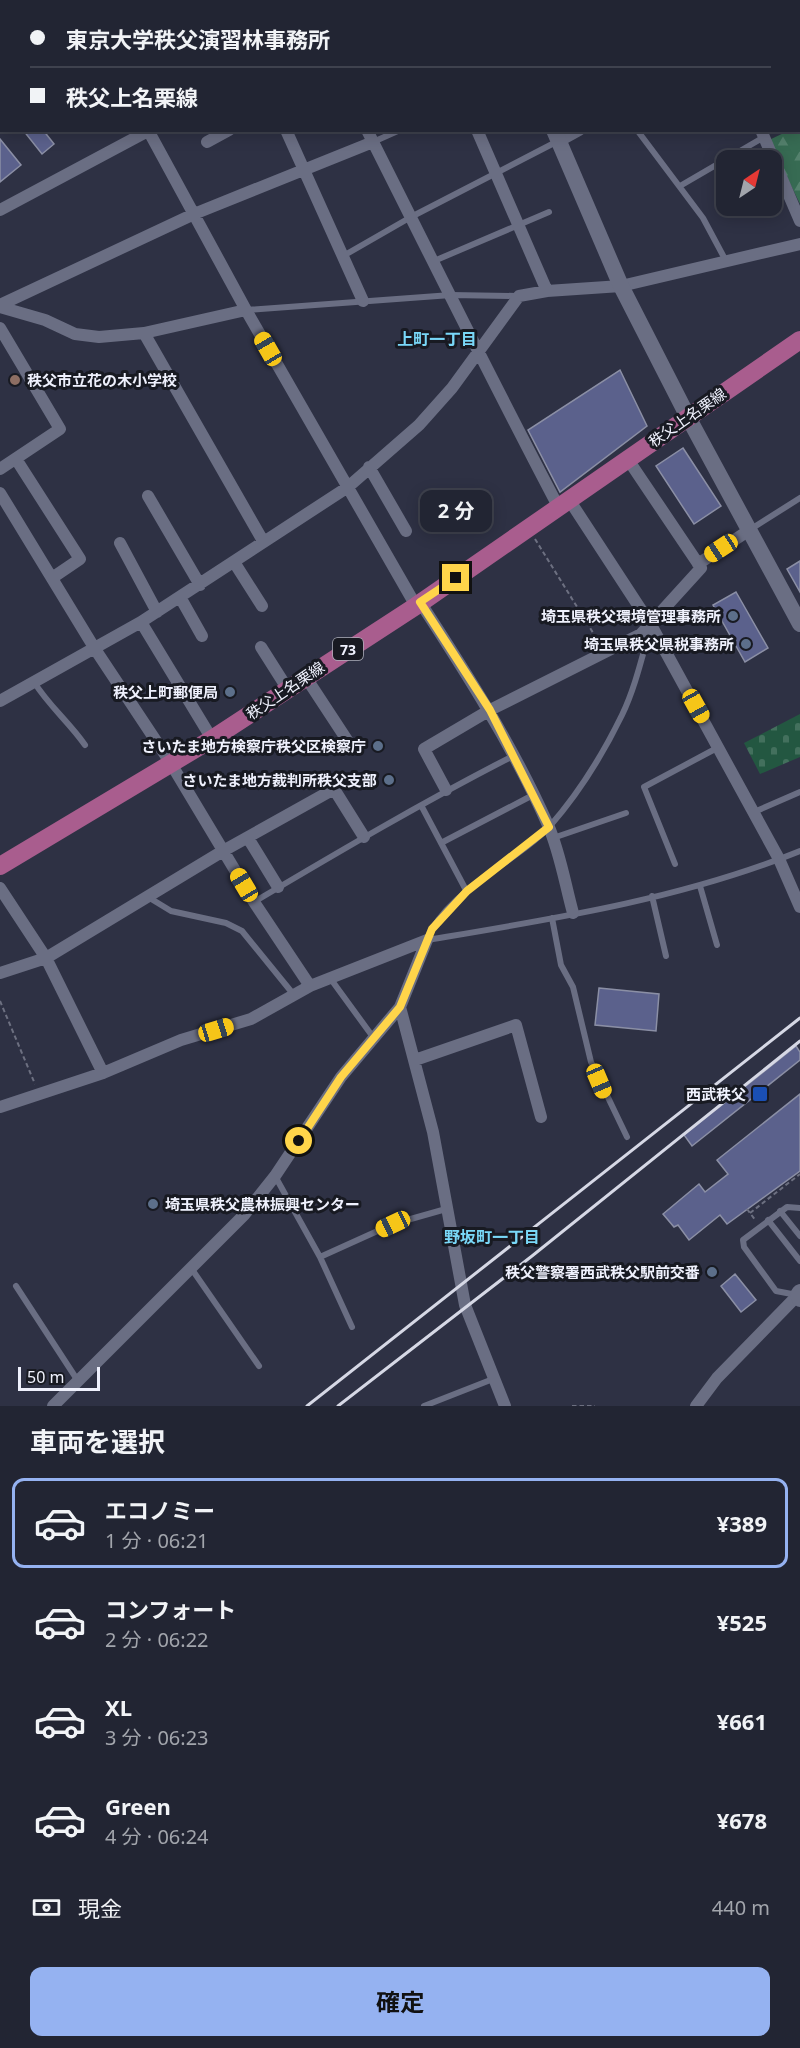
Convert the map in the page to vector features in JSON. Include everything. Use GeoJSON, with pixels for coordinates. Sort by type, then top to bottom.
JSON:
{"type":"FeatureCollection","features":[{"type":"Feature","properties":{"kind":"main road","name":"秩父上名栗線"},"geometry":{"type":"LineString","coordinates":[[0,866],[170,762],[212,739],[418,604],[800,340]]}},
{"type":"Feature","properties":{"kind":"street"},"geometry":{"type":"LineString","coordinates":[[0,210],[146,132]]}},
{"type":"Feature","properties":{"kind":"street"},"geometry":{"type":"LineString","coordinates":[[149,132],[246,310],[348,486],[418,604],[490,710],[514,755],[550,833],[573,913]]}},
{"type":"Feature","properties":{"kind":"street"},"geometry":{"type":"LineString","coordinates":[[207,142],[225,132]]}},
{"type":"Feature","properties":{"kind":"street"},"geometry":{"type":"LineString","coordinates":[[287,132],[363,301]]}},
{"type":"Feature","properties":{"kind":"street"},"geometry":{"type":"LineString","coordinates":[[478,132],[547,291]]}},
{"type":"Feature","properties":{"kind":"street"},"geometry":{"type":"LineString","coordinates":[[571,132],[556,136],[621,286],[688,417],[799,619]]}},
{"type":"Feature","properties":{"kind":"street"},"geometry":{"type":"LineString","coordinates":[[763,134],[800,221]]}},
{"type":"Feature","properties":{"kind":"street"},"geometry":{"type":"LineString","coordinates":[[0,306],[194,214],[303,169],[370,136],[479,350],[487,372],[564,505],[651,625],[780,859],[800,907]]}},
{"type":"Feature","properties":{"kind":"street"},"geometry":{"type":"LineString","coordinates":[[0,701],[141,622],[348,486],[419,425],[452,388],[519,296],[547,291],[621,286],[800,244]]}},
{"type":"Feature","properties":{"kind":"street"},"geometry":{"type":"LineString","coordinates":[[0,306],[45,320],[75,334],[119,337],[246,310]]}},
{"type":"Feature","properties":{"kind":"street"},"geometry":{"type":"LineString","coordinates":[[0,328],[60,429],[0,470]]}},
{"type":"Feature","properties":{"kind":"street"},"geometry":{"type":"LineString","coordinates":[[144,333],[263,541]]}},
{"type":"Feature","properties":{"kind":"street"},"geometry":{"type":"LineString","coordinates":[[446,790],[424,749],[490,710],[641,634],[701,568],[627,458]]}},
{"type":"Feature","properties":{"kind":"street"},"geometry":{"type":"LineString","coordinates":[[16,459],[80,559],[52,578]]}},
{"type":"Feature","properties":{"kind":"street"},"geometry":{"type":"LineString","coordinates":[[369,467],[406,531]]}},
{"type":"Feature","properties":{"kind":"street"},"geometry":{"type":"LineString","coordinates":[[0,493],[95,649],[170,762],[254,902],[310,986]]}},
{"type":"Feature","properties":{"kind":"street"},"geometry":{"type":"LineString","coordinates":[[148,496],[200,585]]}},
{"type":"Feature","properties":{"kind":"street"},"geometry":{"type":"LineString","coordinates":[[698,564],[751,529]]}},
{"type":"Feature","properties":{"kind":"street"},"geometry":{"type":"LineString","coordinates":[[120,543],[157,612]]}},
{"type":"Feature","properties":{"kind":"street"},"geometry":{"type":"LineString","coordinates":[[234,562],[262,606]]}},
{"type":"Feature","properties":{"kind":"street"},"geometry":{"type":"LineString","coordinates":[[180,597],[202,636]]}},
{"type":"Feature","properties":{"kind":"street"},"geometry":{"type":"LineString","coordinates":[[141,622],[212,739]]}},
{"type":"Feature","properties":{"kind":"street"},"geometry":{"type":"LineString","coordinates":[[261,647],[287,688]]}},
{"type":"Feature","properties":{"kind":"street"},"geometry":{"type":"LineString","coordinates":[[305,676],[347,740]]}},
{"type":"Feature","properties":{"kind":"street"},"geometry":{"type":"LineString","coordinates":[[0,973],[46,958],[147,896],[334,789],[364,837]]}},
{"type":"Feature","properties":{"kind":"street"},"geometry":{"type":"LineString","coordinates":[[248,838],[278,887]]}},
{"type":"Feature","properties":{"kind":"street"},"geometry":{"type":"LineString","coordinates":[[0,888],[46,958],[103,1073]]}},
{"type":"Feature","properties":{"kind":"street"},"geometry":{"type":"LineString","coordinates":[[0,1107],[103,1073],[181,1041],[251,1019],[310,986],[427,940]]}},
{"type":"Feature","properties":{"kind":"street"},"geometry":{"type":"LineString","coordinates":[[53,1406],[244,1215],[275,1176],[341,1077],[372,1037],[400,1007],[427,940]]}},
{"type":"Feature","properties":{"kind":"street"},"geometry":{"type":"LineString","coordinates":[[400,1007],[433,1132],[465,1305],[505,1406]]}},
{"type":"Feature","properties":{"kind":"street"},"geometry":{"type":"LineString","coordinates":[[415,1060],[516,1025],[541,1117]]}},
{"type":"Feature","properties":{"kind":"street"},"geometry":{"type":"LineString","coordinates":[[696,1406],[717,1378],[799,1295]]}},
{"type":"Feature","properties":{"kind":"lane"},"geometry":{"type":"LineString","coordinates":[[370,136],[390,132]]}},
{"type":"Feature","properties":{"kind":"lane"},"geometry":{"type":"LineString","coordinates":[[638,132],[703,218],[726,261]]}},
{"type":"Feature","properties":{"kind":"lane"},"geometry":{"type":"LineString","coordinates":[[680,186],[763,134]]}},
{"type":"Feature","properties":{"kind":"lane"},"geometry":{"type":"LineString","coordinates":[[343,256],[411,217],[495,174],[556,136]]}},
{"type":"Feature","properties":{"kind":"lane"},"geometry":{"type":"LineString","coordinates":[[434,261],[549,212]]}},
{"type":"Feature","properties":{"kind":"lane"},"geometry":{"type":"LineString","coordinates":[[246,310],[451,294],[519,296]]}},
{"type":"Feature","properties":{"kind":"lane"},"geometry":{"type":"LineString","coordinates":[[751,529],[800,498]]}},
{"type":"Feature","properties":{"kind":"lane"},"geometry":{"type":"LineString","coordinates":[[550,833],[623,714],[651,625]]}},
{"type":"Feature","properties":{"kind":"lane"},"geometry":{"type":"LineString","coordinates":[[34,682],[46,702],[68,721],[85,745]]}},
{"type":"Feature","properties":{"kind":"lane"},"geometry":{"type":"LineString","coordinates":[[675,864],[644,787],[718,747]]}},
{"type":"Feature","properties":{"kind":"lane"},"geometry":{"type":"LineString","coordinates":[[254,902],[364,837],[422,807],[446,790],[514,755]]}},
{"type":"Feature","properties":{"kind":"lane"},"geometry":{"type":"LineString","coordinates":[[754,812],[800,792]]}},
{"type":"Feature","properties":{"kind":"lane"},"geometry":{"type":"LineString","coordinates":[[441,843],[533,795]]}},
{"type":"Feature","properties":{"kind":"lane"},"geometry":{"type":"LineString","coordinates":[[422,807],[467,891]]}},
{"type":"Feature","properties":{"kind":"lane"},"geometry":{"type":"LineString","coordinates":[[427,940],[432,929],[467,891],[550,833],[626,813]]}},
{"type":"Feature","properties":{"kind":"lane"},"geometry":{"type":"LineString","coordinates":[[427,940],[552,918],[700,886],[742,874],[800,851]]}},
{"type":"Feature","properties":{"kind":"lane"},"geometry":{"type":"LineString","coordinates":[[700,886],[717,945]]}},
{"type":"Feature","properties":{"kind":"lane"},"geometry":{"type":"LineString","coordinates":[[147,896],[171,911],[226,923],[242,932],[294,995]]}},
{"type":"Feature","properties":{"kind":"lane"},"geometry":{"type":"LineString","coordinates":[[652,896],[666,956]]}},
{"type":"Feature","properties":{"kind":"lane"},"geometry":{"type":"LineString","coordinates":[[552,918],[561,965],[573,987],[591,1062],[627,1137]]}},
{"type":"Feature","properties":{"kind":"lane"},"geometry":{"type":"LineString","coordinates":[[330,978],[372,1037]]}},
{"type":"Feature","properties":{"kind":"lane"},"geometry":{"type":"LineString","coordinates":[[275,1176],[320,1257],[352,1327]]}},
{"type":"Feature","properties":{"kind":"lane"},"geometry":{"type":"LineString","coordinates":[[799,1295],[776,1291],[744,1247],[743,1240],[787,1207],[800,1209]]}},
{"type":"Feature","properties":{"kind":"lane"},"geometry":{"type":"LineString","coordinates":[[320,1257],[393,1224],[446,1209]]}},
{"type":"Feature","properties":{"kind":"lane"},"geometry":{"type":"LineString","coordinates":[[780,1211],[800,1236]]}},
{"type":"Feature","properties":{"kind":"lane"},"geometry":{"type":"LineString","coordinates":[[768,1220],[800,1261]]}},
{"type":"Feature","properties":{"kind":"lane"},"geometry":{"type":"LineString","coordinates":[[191,1268],[259,1366]]}},
{"type":"Feature","properties":{"kind":"lane"},"geometry":{"type":"LineString","coordinates":[[16,1286],[78,1381]]}},
{"type":"Feature","properties":{"kind":"lane"},"geometry":{"type":"LineString","coordinates":[[424,1406],[493,1379]]}},
{"type":"Feature","properties":{"kind":"path"},"geometry":{"type":"LineString","coordinates":[[528,529],[604,652]]}},
{"type":"Feature","properties":{"kind":"path"},"geometry":{"type":"LineString","coordinates":[[0,1001],[39,1094]]}},
{"type":"Feature","properties":{"kind":"path"},"geometry":{"type":"LineString","coordinates":[[750,1213],[800,1174]]}},
{"type":"Feature","properties":{"kind":"path"},"geometry":{"type":"LineString","coordinates":[[747,1209],[761,1226]]}},
{"type":"Feature","properties":{"kind":"path"},"geometry":{"type":"LineString","coordinates":[[572,1406],[595,1406]]}},
{"type":"Feature","properties":{"kind":"green space"},"geometry":{"type":"Polygon","coordinates":[[[786,132],[800,132],[800,204],[782,167],[782,150],[774,150],[769,140],[786,132]]]}},
{"type":"Feature","properties":{"kind":"green space"},"geometry":{"type":"Polygon","coordinates":[[[800,714],[800,757],[760,774],[744,743],[800,714]]]}},
{"type":"Feature","properties":{"kind":"building"},"geometry":{"type":"Polygon","coordinates":[[[25,132],[45,132],[54,144],[42,154],[25,132]]]}},
{"type":"Feature","properties":{"kind":"building"},"geometry":{"type":"Polygon","coordinates":[[[0,139],[21,165],[0,182],[0,139]]]}},
{"type":"Feature","properties":{"kind":"building"},"geometry":{"type":"Polygon","coordinates":[[[620,370],[647,426],[560,492],[528,430],[620,370]]]}},
{"type":"Feature","properties":{"kind":"building"},"geometry":{"type":"Polygon","coordinates":[[[683,448],[721,506],[694,524],[656,466],[683,448]]]}},
{"type":"Feature","properties":{"kind":"building"},"geometry":{"type":"Polygon","coordinates":[[[800,561],[800,592],[787,569],[800,561]]]}},
{"type":"Feature","properties":{"kind":"building"},"geometry":{"type":"Polygon","coordinates":[[[736,592],[768,648],[745,662],[713,605],[736,592]]]}},
{"type":"Feature","properties":{"kind":"building"},"geometry":{"type":"Polygon","coordinates":[[[599,988],[659,994],[656,1031],[595,1025],[599,988]]]}},
{"type":"Feature","properties":{"kind":"building"},"geometry":{"type":"Polygon","coordinates":[[[796,1046],[800,1052],[800,1060],[692,1146],[684,1135],[796,1046]]]}},
{"type":"Feature","properties":{"kind":"building"},"geometry":{"type":"Polygon","coordinates":[[[800,1094],[800,1171],[727,1224],[720,1215],[689,1240],[678,1225],[674,1227],[663,1214],[699,1184],[705,1192],[728,1174],[717,1160],[800,1094]]]}},
{"type":"Feature","properties":{"kind":"building"},"geometry":{"type":"Polygon","coordinates":[[[735,1274],[756,1300],[741,1312],[721,1286],[735,1274]]]}},
{"type":"Feature","properties":{"kind":"railway"},"geometry":{"type":"LineString","coordinates":[[307,1406],[800,1018]]}},
{"type":"Feature","properties":{"kind":"railway"},"geometry":{"type":"LineString","coordinates":[[338,1406],[532,1256],[800,1041]]}},
{"type":"Feature","properties":{"kind":"place","name":"秩父市立花の木小学校"},"geometry":{"type":"Point","coordinates":[15,380]}},
{"type":"Feature","properties":{"kind":"place","name":"埼玉県秩父環境管理事務所"},"geometry":{"type":"Point","coordinates":[733,616]}},
{"type":"Feature","properties":{"kind":"place","name":"埼玉県秩父県税事務所"},"geometry":{"type":"Point","coordinates":[746,644]}},
{"type":"Feature","properties":{"kind":"place","name":"秩父上町郵便局"},"geometry":{"type":"Point","coordinates":[230,692]}},
{"type":"Feature","properties":{"kind":"place","name":"さいたま地方検察庁秩父区検察庁"},"geometry":{"type":"Point","coordinates":[378,746]}},
{"type":"Feature","properties":{"kind":"place","name":"さいたま地方裁判所秩父支部"},"geometry":{"type":"Point","coordinates":[389,780]}},
{"type":"Feature","properties":{"kind":"place","name":"西武秩父"},"geometry":{"type":"Point","coordinates":[760,1094]}},
{"type":"Feature","properties":{"kind":"place","name":"埼玉県秩父農林振興センター"},"geometry":{"type":"Point","coordinates":[153,1204]}},
{"type":"Feature","properties":{"kind":"place","name":"秩父警察署西武秩父駅前交番"},"geometry":{"type":"Point","coordinates":[712,1272]}},
{"type":"Feature","properties":{"kind":"district","name":"上町一丁目"},"geometry":{"type":"Point","coordinates":[437,339]}},
{"type":"Feature","properties":{"kind":"district","name":"野坂町一丁目"},"geometry":{"type":"Point","coordinates":[492,1237]}},
{"type":"Feature","properties":{"kind":"route"},"geometry":{"type":"LineString","coordinates":[[299,1141],[341,1077],[400,1007],[432,929],[467,891],[549,827],[490,710],[420,602],[456,578]]}}]}
